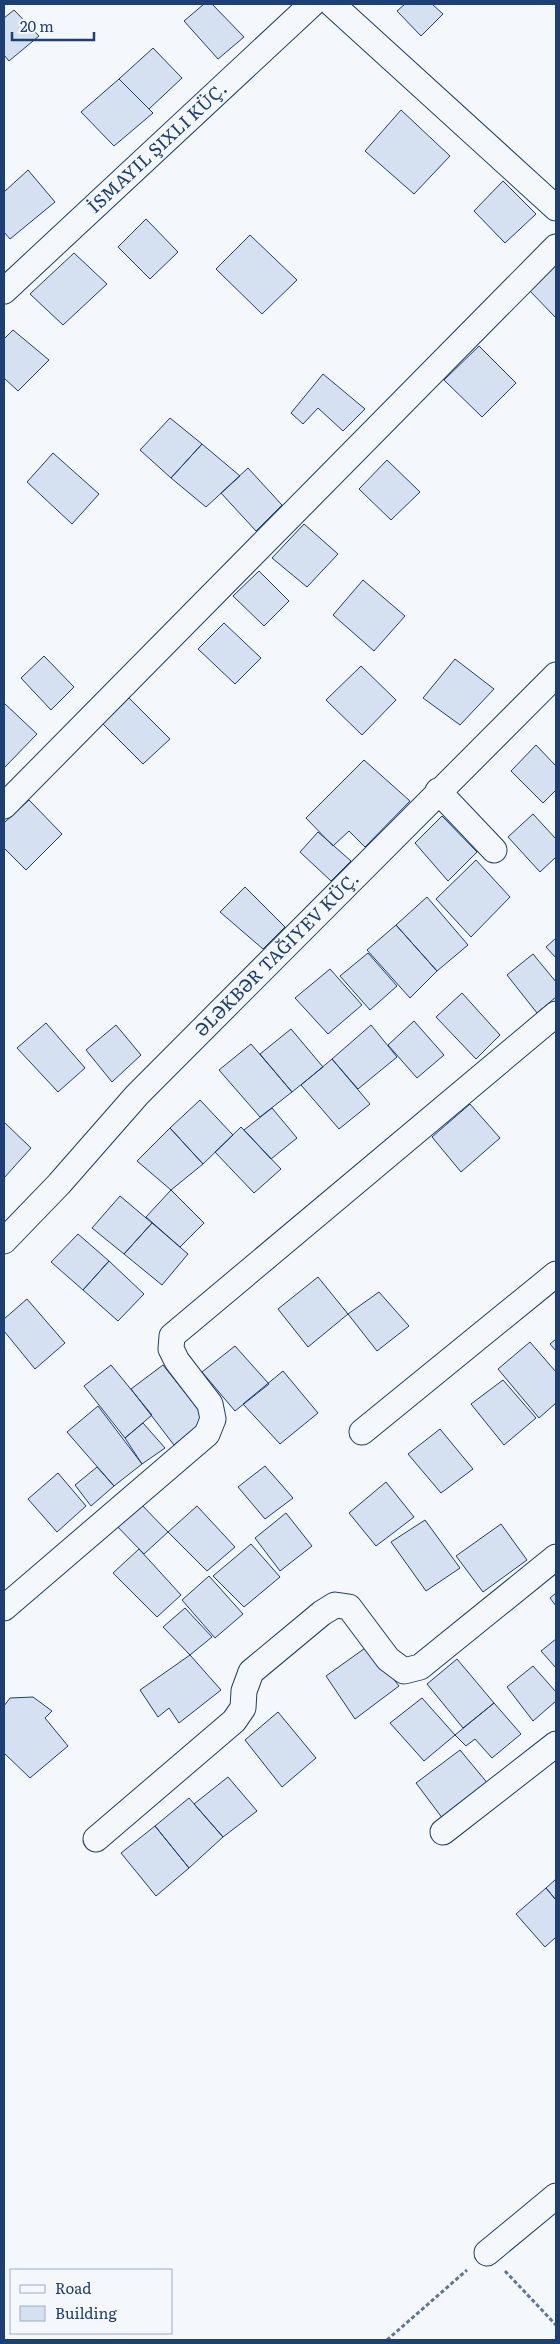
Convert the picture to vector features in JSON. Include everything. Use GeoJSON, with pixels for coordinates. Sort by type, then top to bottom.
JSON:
{"type":"FeatureCollection","features":[{"type":"Feature","properties":{"kind":"street"},"geometry":{"type":"LineString","coordinates":[[4,291],[312,4]]}},
{"type":"Feature","properties":{"kind":"street"},"geometry":{"type":"LineString","coordinates":[[332,4],[556,208]]}},
{"type":"Feature","properties":{"kind":"street"},"geometry":{"type":"LineString","coordinates":[[4,806],[556,247]]}},
{"type":"Feature","properties":{"kind":"street"},"geometry":{"type":"LineString","coordinates":[[4,1240],[59,1184],[137,1095],[438,791],[556,675]]}},
{"type":"Feature","properties":{"kind":"street"},"geometry":{"type":"LineString","coordinates":[[438,791],[494,850]]}},
{"type":"Feature","properties":{"kind":"street"},"geometry":{"type":"LineString","coordinates":[[4,1608],[207,1434],[214,1418],[210,1404],[177,1361],[172,1349],[172,1336],[556,1014]]}},
{"type":"Feature","properties":{"kind":"street"},"geometry":{"type":"LineString","coordinates":[[362,1432],[556,1274]]}},
{"type":"Feature","properties":{"kind":"street"},"geometry":{"type":"LineString","coordinates":[[96,1839],[234,1721],[243,1708],[244,1690],[251,1672],[322,1613],[335,1605],[349,1607],[388,1659],[404,1671],[420,1667],[556,1557]]}},
{"type":"Feature","properties":{"kind":"street"},"geometry":{"type":"LineString","coordinates":[[443,1832],[556,1744]]}},
{"type":"Feature","properties":{"kind":"street"},"geometry":{"type":"LineString","coordinates":[[487,2253],[556,2196]]}},
{"type":"Feature","properties":{"kind":"path"},"geometry":{"type":"LineString","coordinates":[[387,2340],[487,2253],[556,2325]]}},
{"type":"Feature","properties":{"kind":"building"},"geometry":{"type":"Polygon","coordinates":[[[204,4],[212,4],[244,37],[218,59],[184,21],[204,4]]]}},
{"type":"Feature","properties":{"kind":"building"},"geometry":{"type":"Polygon","coordinates":[[[405,4],[432,4],[443,14],[421,36],[397,11],[405,4]]]}},
{"type":"Feature","properties":{"kind":"building"},"geometry":{"type":"Polygon","coordinates":[[[14,10],[39,36],[9,61],[4,55],[4,18],[14,10]]]}},
{"type":"Feature","properties":{"kind":"building"},"geometry":{"type":"Polygon","coordinates":[[[153,48],[182,78],[149,109],[119,79],[153,48]]]}},
{"type":"Feature","properties":{"kind":"building"},"geometry":{"type":"Polygon","coordinates":[[[119,79],[153,113],[114,146],[81,112],[119,79]]]}},
{"type":"Feature","properties":{"kind":"building"},"geometry":{"type":"Polygon","coordinates":[[[401,110],[450,156],[414,194],[365,151],[401,110]]]}},
{"type":"Feature","properties":{"kind":"building"},"geometry":{"type":"Polygon","coordinates":[[[28,170],[55,202],[10,239],[4,232],[4,192],[28,170]]]}},
{"type":"Feature","properties":{"kind":"building"},"geometry":{"type":"Polygon","coordinates":[[[503,181],[536,214],[505,243],[474,211],[503,181]]]}},
{"type":"Feature","properties":{"kind":"building"},"geometry":{"type":"Polygon","coordinates":[[[146,219],[178,252],[150,279],[118,247],[146,219]]]}},
{"type":"Feature","properties":{"kind":"building"},"geometry":{"type":"Polygon","coordinates":[[[250,235],[297,280],[262,314],[216,269],[250,235]]]}},
{"type":"Feature","properties":{"kind":"building"},"geometry":{"type":"Polygon","coordinates":[[[74,253],[107,284],[63,325],[30,294],[74,253]]]}},
{"type":"Feature","properties":{"kind":"building"},"geometry":{"type":"Polygon","coordinates":[[[556,264],[556,318],[530,291],[556,264]]]}},
{"type":"Feature","properties":{"kind":"building"},"geometry":{"type":"Polygon","coordinates":[[[13,330],[49,360],[18,391],[4,378],[4,339],[13,330]]]}},
{"type":"Feature","properties":{"kind":"building"},"geometry":{"type":"Polygon","coordinates":[[[479,346],[516,383],[482,417],[444,380],[479,346]]]}},
{"type":"Feature","properties":{"kind":"building"},"geometry":{"type":"Polygon","coordinates":[[[323,374],[365,409],[343,431],[318,408],[303,424],[291,413],[323,374]]]}},
{"type":"Feature","properties":{"kind":"building"},"geometry":{"type":"Polygon","coordinates":[[[170,418],[202,444],[171,478],[140,450],[170,418]]]}},
{"type":"Feature","properties":{"kind":"building"},"geometry":{"type":"Polygon","coordinates":[[[202,444],[240,476],[206,507],[171,478],[202,444]]]}},
{"type":"Feature","properties":{"kind":"building"},"geometry":{"type":"Polygon","coordinates":[[[53,453],[99,494],[72,524],[27,482],[53,453]]]}},
{"type":"Feature","properties":{"kind":"building"},"geometry":{"type":"Polygon","coordinates":[[[387,460],[420,492],[391,520],[359,489],[387,460]]]}},
{"type":"Feature","properties":{"kind":"building"},"geometry":{"type":"Polygon","coordinates":[[[248,468],[282,505],[256,531],[221,493],[248,468]]]}},
{"type":"Feature","properties":{"kind":"building"},"geometry":{"type":"Polygon","coordinates":[[[304,524],[338,554],[307,587],[272,558],[304,524]]]}},
{"type":"Feature","properties":{"kind":"building"},"geometry":{"type":"Polygon","coordinates":[[[259,571],[289,601],[264,626],[233,596],[259,571]]]}},
{"type":"Feature","properties":{"kind":"building"},"geometry":{"type":"Polygon","coordinates":[[[363,580],[405,616],[374,651],[333,615],[363,580]]]}},
{"type":"Feature","properties":{"kind":"building"},"geometry":{"type":"Polygon","coordinates":[[[224,623],[261,658],[235,684],[198,649],[224,623]]]}},
{"type":"Feature","properties":{"kind":"building"},"geometry":{"type":"Polygon","coordinates":[[[44,656],[74,687],[51,710],[21,678],[44,656]]]}},
{"type":"Feature","properties":{"kind":"building"},"geometry":{"type":"Polygon","coordinates":[[[455,659],[494,689],[460,725],[423,698],[455,659]]]}},
{"type":"Feature","properties":{"kind":"building"},"geometry":{"type":"Polygon","coordinates":[[[361,666],[396,700],[362,735],[326,700],[361,666]]]}},
{"type":"Feature","properties":{"kind":"building"},"geometry":{"type":"Polygon","coordinates":[[[129,698],[170,739],[143,764],[103,724],[129,698]]]}},
{"type":"Feature","properties":{"kind":"building"},"geometry":{"type":"Polygon","coordinates":[[[4,703],[37,734],[4,768],[4,703]]]}},
{"type":"Feature","properties":{"kind":"building"},"geometry":{"type":"Polygon","coordinates":[[[536,745],[556,766],[556,790],[543,803],[511,771],[536,745]]]}},
{"type":"Feature","properties":{"kind":"building"},"geometry":{"type":"Polygon","coordinates":[[[364,760],[410,801],[365,847],[349,831],[333,846],[306,818],[364,760]]]}},
{"type":"Feature","properties":{"kind":"building"},"geometry":{"type":"Polygon","coordinates":[[[29,800],[62,834],[26,870],[4,848],[4,823],[29,800]]]}},
{"type":"Feature","properties":{"kind":"building"},"geometry":{"type":"Polygon","coordinates":[[[533,814],[556,839],[556,857],[540,872],[508,837],[533,814]]]}},
{"type":"Feature","properties":{"kind":"building"},"geometry":{"type":"Polygon","coordinates":[[[442,816],[477,852],[448,881],[415,843],[442,816]]]}},
{"type":"Feature","properties":{"kind":"building"},"geometry":{"type":"Polygon","coordinates":[[[318,832],[351,861],[331,881],[300,852],[318,832]]]}},
{"type":"Feature","properties":{"kind":"building"},"geometry":{"type":"Polygon","coordinates":[[[476,860],[510,897],[471,937],[436,899],[476,860]]]}},
{"type":"Feature","properties":{"kind":"building"},"geometry":{"type":"Polygon","coordinates":[[[245,887],[285,927],[263,949],[220,912],[245,887]]]}},
{"type":"Feature","properties":{"kind":"building"},"geometry":{"type":"Polygon","coordinates":[[[427,897],[468,945],[437,971],[396,925],[427,897]]]}},
{"type":"Feature","properties":{"kind":"building"},"geometry":{"type":"Polygon","coordinates":[[[396,925],[437,971],[410,998],[367,950],[396,925]]]}},
{"type":"Feature","properties":{"kind":"building"},"geometry":{"type":"Polygon","coordinates":[[[556,938],[556,958],[546,947],[556,938]]]}},
{"type":"Feature","properties":{"kind":"building"},"geometry":{"type":"Polygon","coordinates":[[[368,953],[397,986],[370,1010],[340,976],[368,953]]]}},
{"type":"Feature","properties":{"kind":"building"},"geometry":{"type":"Polygon","coordinates":[[[533,954],[556,982],[556,997],[537,1013],[507,975],[533,954]]]}},
{"type":"Feature","properties":{"kind":"building"},"geometry":{"type":"Polygon","coordinates":[[[330,969],[362,1005],[328,1034],[295,998],[330,969]]]}},
{"type":"Feature","properties":{"kind":"building"},"geometry":{"type":"Polygon","coordinates":[[[462,993],[500,1035],[476,1059],[436,1017],[462,993]]]}},
{"type":"Feature","properties":{"kind":"building"},"geometry":{"type":"Polygon","coordinates":[[[414,1021],[444,1055],[417,1078],[388,1045],[414,1021]]]}},
{"type":"Feature","properties":{"kind":"building"},"geometry":{"type":"Polygon","coordinates":[[[46,1023],[85,1068],[58,1092],[17,1048],[46,1023]]]}},
{"type":"Feature","properties":{"kind":"building"},"geometry":{"type":"Polygon","coordinates":[[[116,1025],[141,1055],[112,1082],[86,1050],[116,1025]]]}},
{"type":"Feature","properties":{"kind":"building"},"geometry":{"type":"Polygon","coordinates":[[[371,1025],[397,1057],[358,1089],[332,1059],[371,1025]]]}},
{"type":"Feature","properties":{"kind":"building"},"geometry":{"type":"Polygon","coordinates":[[[291,1029],[323,1067],[292,1092],[260,1054],[291,1029]]]}},
{"type":"Feature","properties":{"kind":"building"},"geometry":{"type":"Polygon","coordinates":[[[251,1044],[292,1092],[260,1117],[219,1070],[251,1044]]]}},
{"type":"Feature","properties":{"kind":"building"},"geometry":{"type":"Polygon","coordinates":[[[332,1059],[370,1104],[339,1129],[301,1085],[332,1059]]]}},
{"type":"Feature","properties":{"kind":"building"},"geometry":{"type":"Polygon","coordinates":[[[200,1100],[233,1135],[203,1164],[170,1128],[200,1100]]]}},
{"type":"Feature","properties":{"kind":"building"},"geometry":{"type":"Polygon","coordinates":[[[470,1104],[500,1138],[461,1172],[432,1137],[470,1104]]]}},
{"type":"Feature","properties":{"kind":"building"},"geometry":{"type":"Polygon","coordinates":[[[272,1108],[297,1138],[271,1159],[244,1130],[272,1108]]]}},
{"type":"Feature","properties":{"kind":"building"},"geometry":{"type":"Polygon","coordinates":[[[4,1122],[31,1148],[4,1178],[4,1122]]]}},
{"type":"Feature","properties":{"kind":"building"},"geometry":{"type":"Polygon","coordinates":[[[241,1127],[281,1169],[254,1193],[215,1152],[241,1127]]]}},
{"type":"Feature","properties":{"kind":"building"},"geometry":{"type":"Polygon","coordinates":[[[170,1128],[203,1164],[171,1190],[137,1161],[170,1128]]]}},
{"type":"Feature","properties":{"kind":"building"},"geometry":{"type":"Polygon","coordinates":[[[171,1190],[204,1223],[180,1247],[146,1217],[171,1190]]]}},
{"type":"Feature","properties":{"kind":"building"},"geometry":{"type":"Polygon","coordinates":[[[120,1196],[152,1223],[124,1254],[92,1228],[120,1196]]]}},
{"type":"Feature","properties":{"kind":"building"},"geometry":{"type":"Polygon","coordinates":[[[152,1223],[188,1254],[162,1285],[124,1254],[152,1223]]]}},
{"type":"Feature","properties":{"kind":"building"},"geometry":{"type":"Polygon","coordinates":[[[78,1234],[109,1261],[83,1290],[51,1262],[78,1234]]]}},
{"type":"Feature","properties":{"kind":"building"},"geometry":{"type":"Polygon","coordinates":[[[109,1261],[144,1294],[118,1321],[83,1290],[109,1261]]]}},
{"type":"Feature","properties":{"kind":"building"},"geometry":{"type":"Polygon","coordinates":[[[318,1277],[348,1314],[308,1347],[278,1309],[318,1277]]]}},
{"type":"Feature","properties":{"kind":"building"},"geometry":{"type":"Polygon","coordinates":[[[379,1292],[409,1326],[377,1351],[348,1314],[379,1292]]]}},
{"type":"Feature","properties":{"kind":"building"},"geometry":{"type":"Polygon","coordinates":[[[27,1299],[65,1343],[35,1369],[4,1331],[4,1319],[27,1299]]]}},
{"type":"Feature","properties":{"kind":"building"},"geometry":{"type":"Polygon","coordinates":[[[556,1339],[556,1351],[550,1344],[556,1339]]]}},
{"type":"Feature","properties":{"kind":"building"},"geometry":{"type":"Polygon","coordinates":[[[530,1342],[556,1372],[556,1403],[539,1418],[498,1369],[530,1342]]]}},
{"type":"Feature","properties":{"kind":"building"},"geometry":{"type":"Polygon","coordinates":[[[235,1346],[269,1384],[235,1411],[202,1372],[235,1346]]]}},
{"type":"Feature","properties":{"kind":"building"},"geometry":{"type":"Polygon","coordinates":[[[111,1365],[152,1415],[125,1438],[84,1386],[111,1365]]]}},
{"type":"Feature","properties":{"kind":"building"},"geometry":{"type":"Polygon","coordinates":[[[163,1365],[206,1419],[174,1445],[131,1389],[163,1365]]]}},
{"type":"Feature","properties":{"kind":"building"},"geometry":{"type":"Polygon","coordinates":[[[283,1371],[318,1413],[280,1444],[243,1404],[283,1371]]]}},
{"type":"Feature","properties":{"kind":"building"},"geometry":{"type":"Polygon","coordinates":[[[503,1380],[536,1418],[504,1445],[471,1404],[503,1380]]]}},
{"type":"Feature","properties":{"kind":"building"},"geometry":{"type":"Polygon","coordinates":[[[98,1406],[142,1464],[114,1486],[67,1432],[98,1406]]]}},
{"type":"Feature","properties":{"kind":"building"},"geometry":{"type":"Polygon","coordinates":[[[143,1423],[165,1448],[142,1464],[125,1438],[143,1423]]]}},
{"type":"Feature","properties":{"kind":"building"},"geometry":{"type":"Polygon","coordinates":[[[440,1429],[473,1469],[441,1493],[408,1454],[440,1429]]]}},
{"type":"Feature","properties":{"kind":"building"},"geometry":{"type":"Polygon","coordinates":[[[265,1466],[293,1498],[265,1519],[238,1487],[265,1466]]]}},
{"type":"Feature","properties":{"kind":"building"},"geometry":{"type":"Polygon","coordinates":[[[97,1467],[114,1486],[91,1506],[75,1485],[97,1467]]]}},
{"type":"Feature","properties":{"kind":"building"},"geometry":{"type":"Polygon","coordinates":[[[58,1473],[86,1506],[57,1532],[28,1499],[58,1473]]]}},
{"type":"Feature","properties":{"kind":"building"},"geometry":{"type":"Polygon","coordinates":[[[386,1482],[414,1517],[376,1546],[349,1513],[386,1482]]]}},
{"type":"Feature","properties":{"kind":"building"},"geometry":{"type":"Polygon","coordinates":[[[138,1501],[168,1532],[144,1554],[112,1521],[138,1501]]]}},
{"type":"Feature","properties":{"kind":"building"},"geometry":{"type":"Polygon","coordinates":[[[197,1506],[235,1547],[207,1571],[168,1532],[197,1506]]]}},
{"type":"Feature","properties":{"kind":"building"},"geometry":{"type":"Polygon","coordinates":[[[286,1513],[312,1546],[280,1571],[255,1538],[286,1513]]]}},
{"type":"Feature","properties":{"kind":"building"},"geometry":{"type":"Polygon","coordinates":[[[425,1520],[460,1568],[426,1591],[391,1542],[425,1520]]]}},
{"type":"Feature","properties":{"kind":"building"},"geometry":{"type":"Polygon","coordinates":[[[501,1524],[527,1560],[483,1592],[456,1556],[501,1524]]]}},
{"type":"Feature","properties":{"kind":"building"},"geometry":{"type":"Polygon","coordinates":[[[251,1544],[280,1577],[244,1607],[213,1576],[251,1544]]]}},
{"type":"Feature","properties":{"kind":"building"},"geometry":{"type":"Polygon","coordinates":[[[139,1549],[181,1595],[157,1617],[113,1573],[139,1549]]]}},
{"type":"Feature","properties":{"kind":"building"},"geometry":{"type":"Polygon","coordinates":[[[209,1576],[243,1614],[215,1638],[182,1600],[209,1576]]]}},
{"type":"Feature","properties":{"kind":"building"},"geometry":{"type":"Polygon","coordinates":[[[556,1593],[556,1606],[550,1598],[556,1593]]]}},
{"type":"Feature","properties":{"kind":"building"},"geometry":{"type":"Polygon","coordinates":[[[185,1608],[212,1637],[190,1655],[163,1627],[185,1608]]]}},
{"type":"Feature","properties":{"kind":"building"},"geometry":{"type":"Polygon","coordinates":[[[556,1639],[556,1668],[541,1651],[556,1639]]]}},
{"type":"Feature","properties":{"kind":"building"},"geometry":{"type":"Polygon","coordinates":[[[368,1646],[399,1686],[355,1719],[326,1676],[368,1646]]]}},
{"type":"Feature","properties":{"kind":"building"},"geometry":{"type":"Polygon","coordinates":[[[190,1655],[221,1690],[179,1723],[169,1708],[158,1717],[140,1690],[190,1655]]]}},
{"type":"Feature","properties":{"kind":"building"},"geometry":{"type":"Polygon","coordinates":[[[457,1659],[494,1703],[463,1728],[427,1684],[457,1659]]]}},
{"type":"Feature","properties":{"kind":"building"},"geometry":{"type":"Polygon","coordinates":[[[533,1666],[556,1692],[556,1701],[533,1721],[507,1687],[533,1666]]]}},
{"type":"Feature","properties":{"kind":"building"},"geometry":{"type":"Polygon","coordinates":[[[33,1697],[52,1711],[45,1718],[68,1746],[30,1778],[4,1753],[4,1706],[10,1698],[33,1697]]]}},
{"type":"Feature","properties":{"kind":"building"},"geometry":{"type":"Polygon","coordinates":[[[422,1698],[455,1735],[424,1761],[390,1723],[422,1698]]]}},
{"type":"Feature","properties":{"kind":"building"},"geometry":{"type":"Polygon","coordinates":[[[494,1703],[521,1734],[492,1758],[475,1739],[466,1746],[455,1735],[494,1703]]]}},
{"type":"Feature","properties":{"kind":"building"},"geometry":{"type":"Polygon","coordinates":[[[278,1712],[316,1758],[282,1787],[245,1740],[278,1712]]]}},
{"type":"Feature","properties":{"kind":"building"},"geometry":{"type":"Polygon","coordinates":[[[460,1750],[489,1785],[443,1819],[416,1783],[460,1750]]]}},
{"type":"Feature","properties":{"kind":"building"},"geometry":{"type":"Polygon","coordinates":[[[228,1777],[257,1811],[223,1837],[194,1804],[228,1777]]]}},
{"type":"Feature","properties":{"kind":"building"},"geometry":{"type":"Polygon","coordinates":[[[189,1798],[223,1837],[189,1868],[155,1826],[189,1798]]]}},
{"type":"Feature","properties":{"kind":"building"},"geometry":{"type":"Polygon","coordinates":[[[155,1826],[189,1868],[156,1896],[121,1853],[155,1826]]]}},
{"type":"Feature","properties":{"kind":"building"},"geometry":{"type":"Polygon","coordinates":[[[556,1879],[556,1900],[546,1888],[556,1879]]]}},
{"type":"Feature","properties":{"kind":"building"},"geometry":{"type":"Polygon","coordinates":[[[546,1888],[556,1900],[556,1937],[545,1947],[516,1914],[546,1888]]]}}]}
